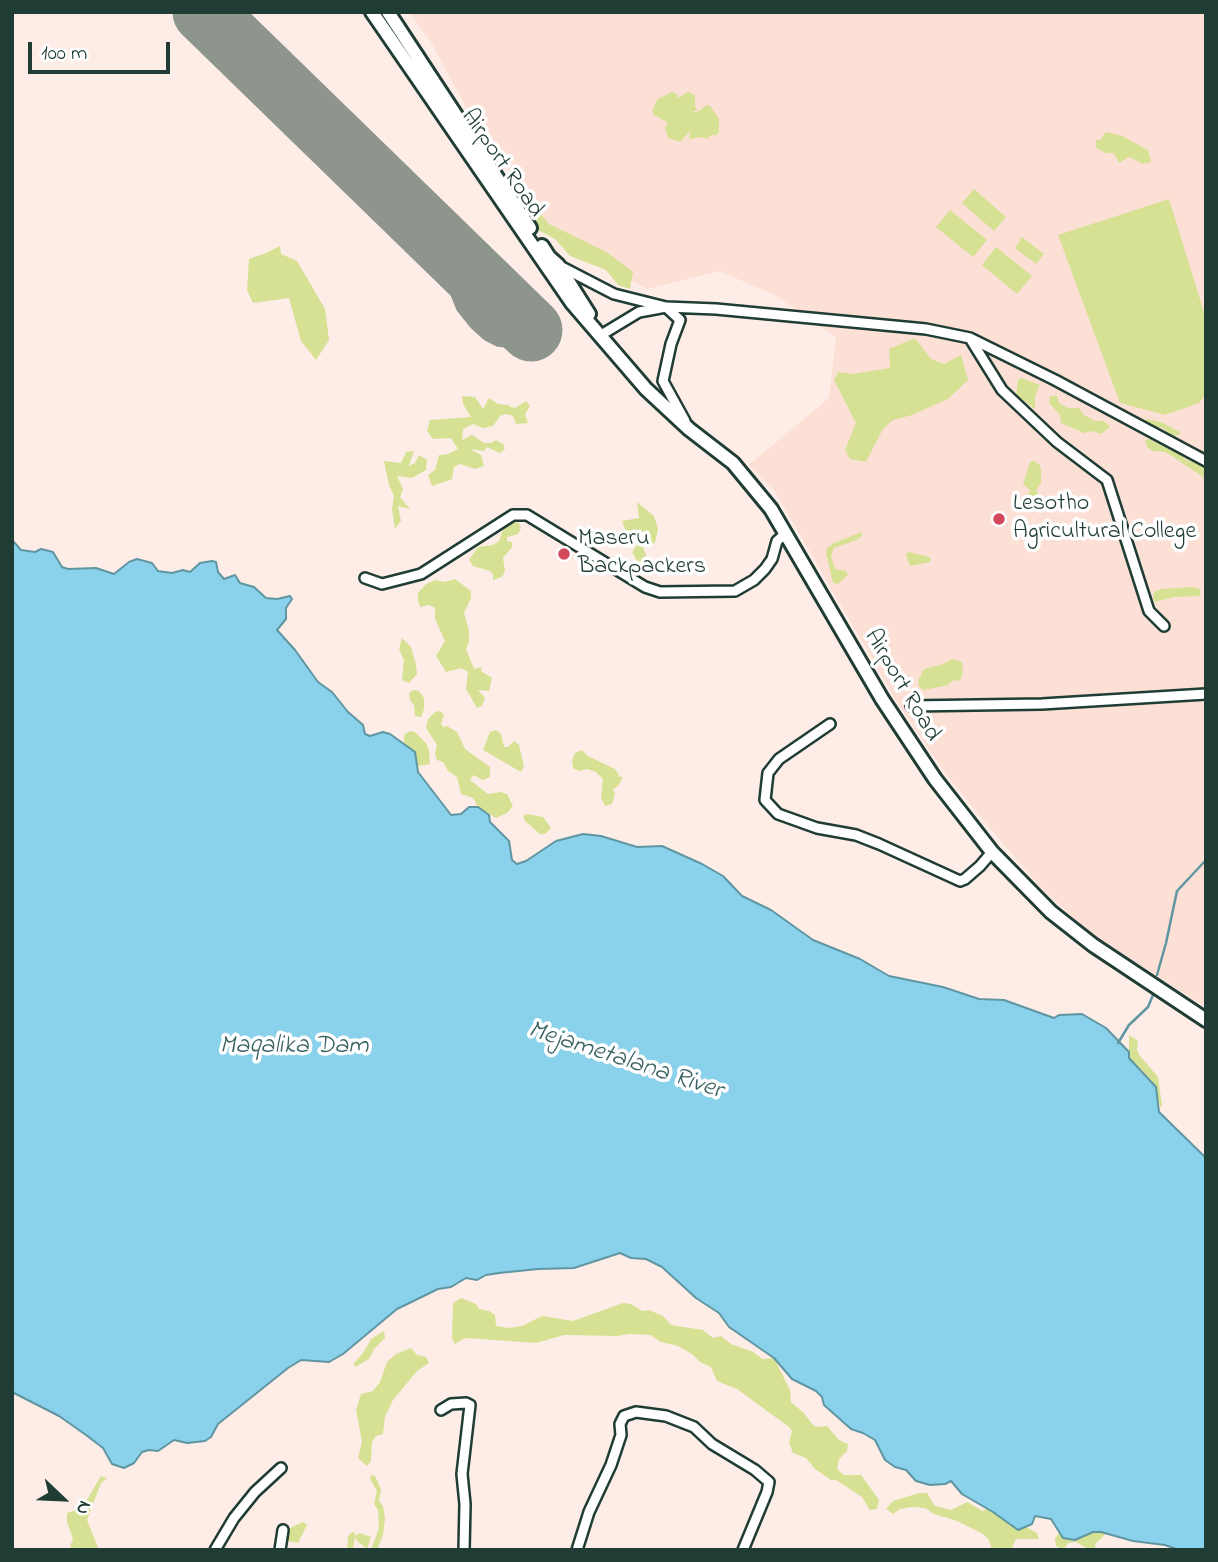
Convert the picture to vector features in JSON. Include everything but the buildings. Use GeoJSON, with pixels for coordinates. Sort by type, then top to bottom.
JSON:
{"type":"FeatureCollection","features":[{"type":"Feature","properties":{"kind":"main road","name":"Airport Road"},"geometry":{"type":"LineString","coordinates":[[372,12],[572,303],[646,389],[689,429],[733,463],[771,509],[882,699],[935,779],[992,852],[1051,912],[1093,945],[1206,1020]]}},
{"type":"Feature","properties":{"kind":"main road","name":"Airport Road"},"geometry":{"type":"LineString","coordinates":[[388,12],[549,257],[558,265],[601,335]]}},
{"type":"Feature","properties":{"kind":"street"},"geometry":{"type":"LineString","coordinates":[[558,265],[614,294],[666,307],[716,309],[926,329],[970,338],[1206,461]]}},
{"type":"Feature","properties":{"kind":"street"},"geometry":{"type":"LineString","coordinates":[[601,335],[639,312],[666,307]]}},
{"type":"Feature","properties":{"kind":"street"},"geometry":{"type":"LineString","coordinates":[[666,307],[680,320],[671,344],[663,381],[689,429]]}},
{"type":"Feature","properties":{"kind":"street"},"geometry":{"type":"LineString","coordinates":[[970,338],[1002,390],[1057,442],[1107,480],[1149,611],[1164,626]]}},
{"type":"Feature","properties":{"kind":"street"},"geometry":{"type":"LineString","coordinates":[[365,578],[382,584],[421,574],[513,515],[527,514],[645,587],[660,592],[735,591],[754,580],[765,569],[772,559],[777,541],[786,533]]}},
{"type":"Feature","properties":{"kind":"street"},"geometry":{"type":"LineString","coordinates":[[911,706],[1042,704],[1206,694]]}},
{"type":"Feature","properties":{"kind":"street"},"geometry":{"type":"LineString","coordinates":[[830,724],[779,759],[768,773],[765,800],[779,814],[817,828],[856,835],[960,881],[981,866],[992,852]]}},
{"type":"Feature","properties":{"kind":"street"},"geometry":{"type":"LineString","coordinates":[[441,1410],[451,1404],[470,1405],[462,1474],[465,1504],[464,1550]]}},
{"type":"Feature","properties":{"kind":"street"},"geometry":{"type":"LineString","coordinates":[[577,1550],[589,1511],[611,1465],[621,1435],[620,1424],[624,1416],[636,1412],[666,1416],[694,1427],[712,1444],[755,1470],[769,1482],[743,1550]]}},
{"type":"Feature","properties":{"kind":"street"},"geometry":{"type":"LineString","coordinates":[[215,1550],[234,1518],[255,1493],[282,1468]]}},
{"type":"Feature","properties":{"kind":"street"},"geometry":{"type":"LineString","coordinates":[[280,1550],[283,1530]]}},
{"type":"Feature","properties":{"kind":"shaded area","name":"Lesotho Agricultural College"},"geometry":{"type":"Polygon","coordinates":[[[409,12],[1206,12],[1206,1008],[1088,931],[1039,886],[990,828],[948,777],[898,704],[773,488],[749,465],[829,398],[836,337],[775,295],[719,271],[647,289],[586,255],[550,231],[469,113],[431,42],[409,12]]]}},
{"type":"Feature","properties":{"kind":"green space"},"geometry":{"type":"Polygon","coordinates":[[[672,92],[677,94],[678,98],[688,92],[695,95],[695,107],[698,110],[692,112],[697,112],[707,105],[710,106],[719,119],[719,132],[707,139],[689,139],[690,131],[680,142],[668,138],[665,128],[668,123],[654,115],[652,110],[658,99],[672,92]]]}},
{"type":"Feature","properties":{"kind":"green space"},"geometry":{"type":"Polygon","coordinates":[[[1106,132],[1122,136],[1148,150],[1151,162],[1143,164],[1129,157],[1119,163],[1114,153],[1106,153],[1096,148],[1096,140],[1100,140],[1106,132]]]}},
{"type":"Feature","properties":{"kind":"green space"},"geometry":{"type":"Polygon","coordinates":[[[513,180],[549,224],[608,253],[633,272],[630,289],[618,285],[606,270],[570,256],[555,239],[538,230],[506,182],[513,180]]]}},
{"type":"Feature","properties":{"kind":"green space"},"geometry":{"type":"Polygon","coordinates":[[[974,189],[1006,217],[994,231],[962,203],[974,189]]]}},
{"type":"Feature","properties":{"kind":"green space"},"geometry":{"type":"Polygon","coordinates":[[[1169,199],[1206,319],[1206,394],[1199,403],[1165,415],[1120,403],[1058,235],[1169,199]]]}},
{"type":"Feature","properties":{"kind":"green space"},"geometry":{"type":"Polygon","coordinates":[[[950,210],[987,240],[973,257],[936,227],[950,210]]]}},
{"type":"Feature","properties":{"kind":"green space"},"geometry":{"type":"Polygon","coordinates":[[[1022,237],[1044,254],[1036,264],[1015,248],[1022,237]]]}},
{"type":"Feature","properties":{"kind":"green space"},"geometry":{"type":"Polygon","coordinates":[[[280,246],[281,254],[297,261],[325,309],[329,340],[316,360],[301,341],[289,298],[253,303],[247,290],[249,259],[280,246]]]}},
{"type":"Feature","properties":{"kind":"green space"},"geometry":{"type":"Polygon","coordinates":[[[996,247],[1032,276],[1017,294],[982,265],[996,247]]]}},
{"type":"Feature","properties":{"kind":"green space"},"geometry":{"type":"Polygon","coordinates":[[[915,338],[931,359],[944,364],[961,355],[968,380],[948,399],[912,415],[893,420],[883,429],[866,462],[850,459],[845,450],[856,423],[834,380],[838,372],[852,374],[890,368],[889,349],[915,338]]]}},
{"type":"Feature","properties":{"kind":"green space"},"geometry":{"type":"Polygon","coordinates":[[[1021,378],[1040,385],[1035,396],[1035,409],[1016,395],[1018,380],[1021,378]]]}},
{"type":"Feature","properties":{"kind":"green space"},"geometry":{"type":"Polygon","coordinates":[[[462,396],[475,397],[483,409],[489,398],[498,404],[515,408],[526,401],[530,406],[525,414],[528,423],[516,424],[513,416],[506,414],[500,416],[493,426],[483,428],[473,424],[463,429],[462,440],[472,435],[484,443],[496,440],[503,444],[505,449],[500,453],[487,447],[484,451],[470,449],[481,455],[484,466],[475,469],[460,464],[454,467],[452,479],[432,486],[428,475],[435,470],[439,455],[458,449],[451,438],[433,439],[427,431],[430,420],[471,417],[463,404],[462,396]]]}},
{"type":"Feature","properties":{"kind":"green space"},"geometry":{"type":"Polygon","coordinates":[[[1050,396],[1057,396],[1059,403],[1068,408],[1079,408],[1084,415],[1095,421],[1104,421],[1110,427],[1101,434],[1091,431],[1084,433],[1061,423],[1060,415],[1049,403],[1050,396]]]}},
{"type":"Feature","properties":{"kind":"green space"},"geometry":{"type":"Polygon","coordinates":[[[1146,419],[1161,422],[1180,432],[1179,435],[1171,436],[1163,428],[1148,425],[1144,421],[1146,419]]]}},
{"type":"Feature","properties":{"kind":"green space"},"geometry":{"type":"Polygon","coordinates":[[[1149,439],[1186,460],[1205,466],[1206,479],[1165,452],[1153,451],[1147,447],[1145,440],[1149,439]]]}},
{"type":"Feature","properties":{"kind":"green space"},"geometry":{"type":"Polygon","coordinates":[[[414,451],[409,466],[415,463],[419,455],[427,460],[426,470],[412,478],[397,476],[403,489],[400,497],[410,509],[398,506],[401,521],[395,529],[392,509],[394,496],[384,461],[401,463],[406,452],[414,451]]]}},
{"type":"Feature","properties":{"kind":"green space"},"geometry":{"type":"Polygon","coordinates":[[[1034,461],[1041,469],[1041,483],[1036,490],[1039,496],[1027,498],[1030,490],[1023,484],[1030,462],[1034,461]]]}},
{"type":"Feature","properties":{"kind":"green space"},"geometry":{"type":"Polygon","coordinates":[[[637,502],[654,516],[658,529],[655,543],[642,545],[648,560],[639,565],[632,552],[637,545],[629,541],[622,521],[639,518],[637,502]]]}},
{"type":"Feature","properties":{"kind":"green space"},"geometry":{"type":"Polygon","coordinates":[[[514,522],[519,523],[521,528],[518,534],[507,537],[507,541],[512,542],[512,547],[503,558],[505,571],[502,577],[493,580],[490,571],[473,566],[469,560],[478,547],[493,545],[499,541],[503,530],[514,522]]]}},
{"type":"Feature","properties":{"kind":"green space"},"geometry":{"type":"Polygon","coordinates":[[[862,532],[862,536],[856,540],[834,548],[831,556],[835,569],[846,571],[848,575],[838,584],[833,583],[827,548],[862,532]]]}},
{"type":"Feature","properties":{"kind":"green space"},"geometry":{"type":"Polygon","coordinates":[[[909,552],[931,558],[930,562],[910,566],[906,554],[909,552]]]}},
{"type":"Feature","properties":{"kind":"green space"},"geometry":{"type":"Polygon","coordinates":[[[455,579],[471,591],[471,598],[464,613],[469,631],[466,649],[474,669],[482,667],[481,671],[492,678],[489,691],[478,690],[485,698],[482,706],[477,708],[466,689],[468,672],[461,668],[446,672],[436,656],[445,641],[435,619],[435,608],[429,605],[420,607],[418,600],[418,593],[426,584],[436,580],[445,582],[455,579]]]}},
{"type":"Feature","properties":{"kind":"green space"},"geometry":{"type":"Polygon","coordinates":[[[1198,588],[1201,591],[1200,596],[1174,597],[1155,602],[1153,598],[1154,592],[1162,589],[1198,588]]]}},
{"type":"Feature","properties":{"kind":"green space"},"geometry":{"type":"Polygon","coordinates":[[[402,638],[411,647],[416,664],[417,674],[409,683],[402,680],[404,660],[399,649],[402,638]]]}},
{"type":"Feature","properties":{"kind":"green space"},"geometry":{"type":"Polygon","coordinates":[[[952,659],[962,662],[960,681],[953,680],[948,685],[924,690],[919,687],[918,681],[924,669],[952,659]]]}},
{"type":"Feature","properties":{"kind":"green space"},"geometry":{"type":"Polygon","coordinates":[[[419,691],[424,698],[421,717],[415,716],[414,705],[410,700],[409,693],[419,691]]]}},
{"type":"Feature","properties":{"kind":"green space"},"geometry":{"type":"Polygon","coordinates":[[[440,711],[444,715],[441,724],[443,727],[447,726],[457,732],[465,749],[490,767],[490,777],[483,780],[473,775],[470,780],[488,794],[507,794],[513,806],[507,813],[496,818],[478,807],[473,798],[461,794],[457,777],[448,771],[443,762],[437,760],[437,745],[426,728],[428,719],[440,711]]]}},
{"type":"Feature","properties":{"kind":"green space"},"geometry":{"type":"Polygon","coordinates":[[[496,730],[501,734],[504,747],[514,741],[519,745],[524,766],[521,772],[483,750],[490,732],[496,730]]]}},
{"type":"Feature","properties":{"kind":"green space"},"geometry":{"type":"Polygon","coordinates":[[[410,731],[415,732],[426,743],[430,764],[418,766],[417,758],[404,746],[404,735],[410,731]]]}},
{"type":"Feature","properties":{"kind":"green space"},"geometry":{"type":"Polygon","coordinates":[[[582,750],[588,756],[615,769],[620,777],[623,777],[613,789],[615,794],[612,804],[605,806],[601,798],[603,779],[596,772],[573,768],[575,753],[582,750]]]}},
{"type":"Feature","properties":{"kind":"green space"},"geometry":{"type":"Polygon","coordinates":[[[527,814],[543,817],[551,828],[545,834],[540,834],[525,821],[523,816],[527,814]]]}},
{"type":"Feature","properties":{"kind":"green space"},"geometry":{"type":"Polygon","coordinates":[[[1129,1035],[1138,1041],[1137,1050],[1140,1056],[1158,1077],[1160,1107],[1156,1087],[1140,1068],[1129,1062],[1129,1035]]]}},
{"type":"Feature","properties":{"kind":"green space"},"geometry":{"type":"Polygon","coordinates":[[[461,1298],[495,1315],[496,1326],[509,1328],[522,1326],[542,1316],[573,1321],[623,1303],[631,1304],[642,1311],[649,1310],[663,1316],[671,1325],[703,1330],[713,1338],[721,1336],[731,1344],[763,1359],[774,1358],[790,1390],[791,1402],[816,1427],[827,1426],[839,1440],[848,1444],[847,1451],[839,1459],[837,1469],[844,1475],[861,1475],[879,1500],[877,1509],[870,1510],[862,1497],[815,1469],[806,1458],[793,1453],[789,1443],[792,1431],[789,1427],[737,1389],[717,1381],[711,1367],[678,1346],[661,1342],[650,1335],[629,1334],[564,1335],[536,1343],[465,1338],[455,1344],[452,1338],[453,1303],[461,1298]]]}},
{"type":"Feature","properties":{"kind":"green space"},"geometry":{"type":"Polygon","coordinates":[[[384,1331],[385,1338],[369,1359],[355,1367],[354,1363],[371,1339],[384,1331]]]}},
{"type":"Feature","properties":{"kind":"green space"},"geometry":{"type":"Polygon","coordinates":[[[411,1348],[417,1355],[426,1357],[429,1363],[417,1371],[393,1400],[385,1417],[383,1434],[376,1436],[372,1442],[371,1461],[367,1466],[358,1458],[362,1442],[356,1410],[361,1394],[373,1391],[380,1382],[387,1362],[396,1354],[411,1348]]]}},
{"type":"Feature","properties":{"kind":"green space"},"geometry":{"type":"Polygon","coordinates":[[[371,1475],[375,1476],[381,1489],[379,1501],[383,1506],[385,1518],[383,1535],[377,1550],[371,1550],[379,1528],[378,1510],[374,1504],[377,1491],[370,1479],[371,1475]]]}},
{"type":"Feature","properties":{"kind":"green space"},"geometry":{"type":"Polygon","coordinates":[[[101,1476],[107,1478],[101,1483],[87,1520],[99,1550],[73,1550],[70,1546],[73,1539],[67,1513],[82,1508],[101,1476]]]}},
{"type":"Feature","properties":{"kind":"green space"},"geometry":{"type":"Polygon","coordinates":[[[927,1493],[935,1506],[951,1510],[967,1502],[983,1511],[990,1507],[1037,1533],[1039,1539],[1016,1539],[1011,1550],[992,1550],[989,1540],[983,1534],[925,1508],[900,1509],[893,1514],[886,1509],[893,1501],[927,1493]]]}},
{"type":"Feature","properties":{"kind":"green space"},"geometry":{"type":"Polygon","coordinates":[[[303,1522],[307,1525],[298,1543],[288,1541],[286,1538],[290,1528],[303,1522]]]}},
{"type":"Feature","properties":{"kind":"green space"},"geometry":{"type":"Polygon","coordinates":[[[1092,1524],[1107,1533],[1095,1544],[1096,1550],[1090,1550],[1076,1542],[1068,1543],[1063,1550],[1056,1546],[1055,1539],[1059,1533],[1074,1535],[1092,1524]]]}},
{"type":"Feature","properties":{"kind":"green space"},"geometry":{"type":"Polygon","coordinates":[[[352,1532],[355,1536],[360,1533],[371,1537],[367,1549],[355,1537],[353,1549],[347,1550],[348,1536],[352,1532]]]}},
{"type":"Feature","properties":{"kind":"water","name":"Maqalika Dam"},"geometry":{"type":"Polygon","coordinates":[[[13,541],[21,550],[35,552],[41,549],[53,552],[62,567],[68,569],[96,568],[114,574],[137,559],[152,563],[158,571],[172,573],[183,570],[190,572],[200,563],[212,561],[216,562],[218,572],[224,579],[235,575],[240,583],[254,587],[266,598],[290,596],[292,599],[286,608],[286,619],[277,630],[318,682],[332,692],[363,725],[365,734],[390,734],[415,752],[418,772],[451,815],[461,814],[469,807],[478,807],[489,815],[490,822],[509,841],[512,860],[517,864],[556,841],[583,834],[601,836],[637,847],[662,846],[723,876],[742,896],[771,910],[813,940],[860,959],[889,976],[943,987],[979,999],[1004,1000],[1054,1018],[1059,1015],[1082,1014],[1106,1028],[1156,1087],[1159,1112],[1206,1158],[1206,1550],[1179,1550],[1101,1532],[1093,1532],[1075,1540],[1063,1538],[1051,1519],[1035,1516],[1032,1524],[1018,1530],[962,1494],[951,1481],[930,1485],[916,1481],[906,1470],[885,1460],[875,1440],[851,1429],[824,1405],[822,1397],[816,1391],[792,1379],[774,1358],[729,1327],[719,1313],[696,1298],[662,1267],[646,1259],[631,1258],[620,1253],[574,1268],[499,1273],[477,1280],[466,1278],[451,1287],[438,1289],[397,1309],[343,1354],[329,1362],[301,1360],[288,1368],[218,1424],[211,1437],[205,1441],[187,1443],[174,1440],[158,1451],[142,1452],[134,1463],[124,1468],[112,1464],[103,1448],[59,1416],[12,1392],[13,541]]]}},
{"type":"Feature","properties":{"kind":"waterway"},"geometry":{"type":"LineString","coordinates":[[1157,975],[1177,891],[1206,860]]}},
{"type":"Feature","properties":{"kind":"waterway"},"geometry":{"type":"LineString","coordinates":[[1118,1043],[1129,1025],[1148,1007],[1153,995]]}},
{"type":"Feature","properties":{"kind":"taxiway"},"geometry":{"type":"LineString","coordinates":[[435,237],[451,261],[468,304],[480,319],[501,334],[512,335],[522,330],[530,315],[524,301],[477,279]]}},
{"type":"Feature","properties":{"kind":"runway"},"geometry":{"type":"LineString","coordinates":[[204,12],[531,330]]}},
{"type":"Feature","properties":{"kind":"place","name":"Lesotho Agricultural College"},"geometry":{"type":"Point","coordinates":[999,519]}},
{"type":"Feature","properties":{"kind":"place","name":"Maseru Backpackers"},"geometry":{"type":"Point","coordinates":[564,554]}},
{"type":"Feature","properties":{"kind":"water label","name":"Mejametalana River"},"geometry":{"type":"Point","coordinates":[625,1062]}}]}
